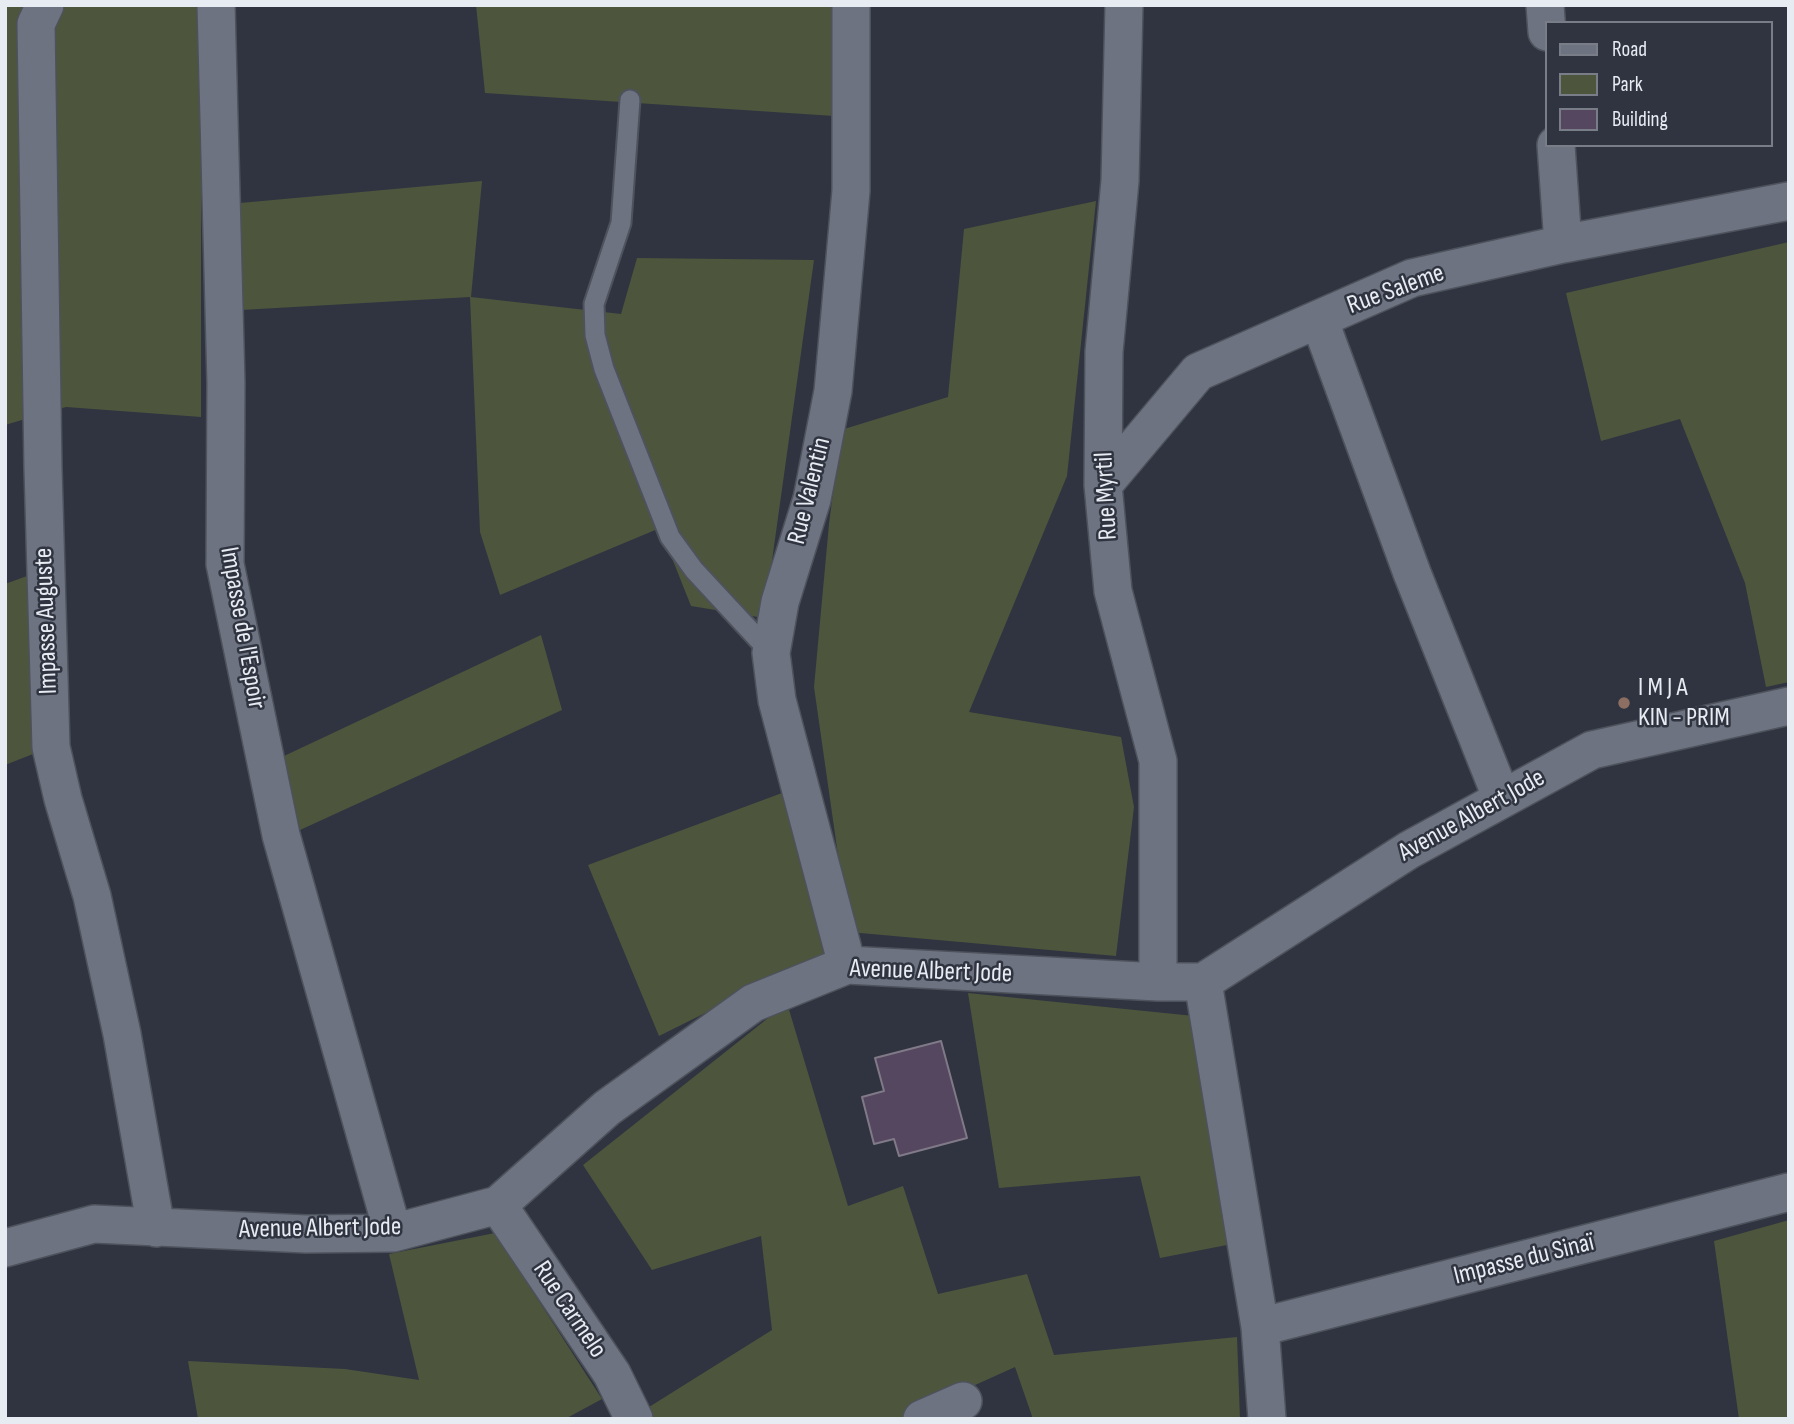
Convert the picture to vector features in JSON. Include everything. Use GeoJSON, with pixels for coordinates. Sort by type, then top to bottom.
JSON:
{"type":"FeatureCollection","features":[{"type":"Feature","properties":{"kind":"street","name":"Impasse Auguste"},"geometry":{"type":"LineString","coordinates":[[45,5],[36,24],[51,747],[63,799],[92,896],[122,1034],[156,1228]]}},
{"type":"Feature","properties":{"kind":"street","name":"Impasse de l'Espoir"},"geometry":{"type":"LineString","coordinates":[[216,5],[226,383],[225,564],[281,835],[393,1233]]}},
{"type":"Feature","properties":{"kind":"street","name":"Rue Valentin"},"geometry":{"type":"LineString","coordinates":[[848,965],[777,700],[771,653],[780,602],[812,499],[833,391],[851,191],[851,5]]}},
{"type":"Feature","properties":{"kind":"street","name":"Rue Myrtil"},"geometry":{"type":"LineString","coordinates":[[1124,5],[1120,181],[1104,352],[1103,485],[1113,591],[1158,761],[1158,982]]}},
{"type":"Feature","properties":{"kind":"street"},"geometry":{"type":"LineString","coordinates":[[1556,147],[1563,244]]}},
{"type":"Feature","properties":{"kind":"street","name":"Rue Saleme"},"geometry":{"type":"LineString","coordinates":[[1103,485],[1198,372],[1412,278],[1563,244],[1789,201]]}},
{"type":"Feature","properties":{"kind":"street"},"geometry":{"type":"LineString","coordinates":[[1319,319],[1412,573],[1502,799]]}},
{"type":"Feature","properties":{"kind":"street","name":"Avenue Albert Jode"},"geometry":{"type":"LineString","coordinates":[[5,1248],[94,1224],[306,1234],[393,1233],[498,1205],[607,1108],[753,1003],[848,965],[1158,982],[1203,982],[1409,850],[1592,750],[1789,706]]}},
{"type":"Feature","properties":{"kind":"street"},"geometry":{"type":"LineString","coordinates":[[1203,982],[1260,1327],[1267,1419]]}},
{"type":"Feature","properties":{"kind":"street","name":"Impasse du Sinaï"},"geometry":{"type":"LineString","coordinates":[[1260,1327],[1789,1192]]}},
{"type":"Feature","properties":{"kind":"street","name":"Rue Carmelo"},"geometry":{"type":"LineString","coordinates":[[498,1205],[612,1374],[634,1419]]}},
{"type":"Feature","properties":{"kind":"street"},"geometry":{"type":"LineString","coordinates":[[922,1419],[963,1401]]}},
{"type":"Feature","properties":{"kind":"lane"},"geometry":{"type":"LineString","coordinates":[[630,100],[621,223],[594,304],[595,335],[604,369],[670,537],[712,592],[771,653]]}},
{"type":"Feature","properties":{"kind":"green space"},"geometry":{"type":"Polygon","coordinates":[[[5,5],[201,5],[201,417],[66,407],[5,425],[5,5]]]}},
{"type":"Feature","properties":{"kind":"green space"},"geometry":{"type":"Polygon","coordinates":[[[476,5],[834,5],[834,116],[485,93],[476,5]]]}},
{"type":"Feature","properties":{"kind":"green space"},"geometry":{"type":"Polygon","coordinates":[[[482,181],[471,297],[621,314],[637,258],[814,260],[764,618],[691,606],[660,528],[500,595],[480,532],[470,297],[241,310],[240,203],[482,181]]]}},
{"type":"Feature","properties":{"kind":"green space"},"geometry":{"type":"Polygon","coordinates":[[[1096,201],[1067,476],[969,712],[1121,737],[1134,807],[1116,956],[849,932],[814,687],[829,524],[841,430],[948,397],[964,229],[1096,201]]]}},
{"type":"Feature","properties":{"kind":"green space"},"geometry":{"type":"Polygon","coordinates":[[[1789,242],[1789,682],[1766,687],[1745,583],[1680,419],[1601,441],[1566,293],[1789,242]]]}},
{"type":"Feature","properties":{"kind":"green space"},"geometry":{"type":"Polygon","coordinates":[[[27,576],[33,754],[5,765],[5,584],[27,576]]]}},
{"type":"Feature","properties":{"kind":"green space"},"geometry":{"type":"Polygon","coordinates":[[[541,635],[562,710],[300,830],[284,756],[541,635]]]}},
{"type":"Feature","properties":{"kind":"green space"},"geometry":{"type":"Polygon","coordinates":[[[782,793],[830,951],[659,1036],[588,865],[782,793]]]}},
{"type":"Feature","properties":{"kind":"green space"},"geometry":{"type":"Polygon","coordinates":[[[968,993],[1194,1016],[1227,1245],[1160,1258],[1140,1176],[999,1188],[968,993]]]}},
{"type":"Feature","properties":{"kind":"green space"},"geometry":{"type":"Polygon","coordinates":[[[787,1003],[848,1206],[903,1186],[938,1294],[1027,1274],[1054,1355],[1237,1337],[1240,1419],[1033,1419],[1015,1367],[900,1419],[645,1419],[641,1412],[772,1330],[761,1236],[652,1270],[583,1165],[787,1003]]]}},
{"type":"Feature","properties":{"kind":"green space"},"geometry":{"type":"Polygon","coordinates":[[[1789,1220],[1789,1419],[1739,1419],[1714,1241],[1789,1220]]]}},
{"type":"Feature","properties":{"kind":"green space"},"geometry":{"type":"Polygon","coordinates":[[[495,1233],[602,1399],[565,1419],[198,1419],[188,1361],[345,1369],[419,1380],[389,1254],[495,1233]]]}},
{"type":"Feature","properties":{"kind":"building"},"geometry":{"type":"Polygon","coordinates":[[[941,1041],[967,1138],[899,1156],[894,1139],[874,1144],[862,1097],[884,1091],[875,1058],[941,1041]]]}},
{"type":"Feature","properties":{"kind":"place","name":"I M J A KIN - PRIM"},"geometry":{"type":"Point","coordinates":[1624,703]}}]}
